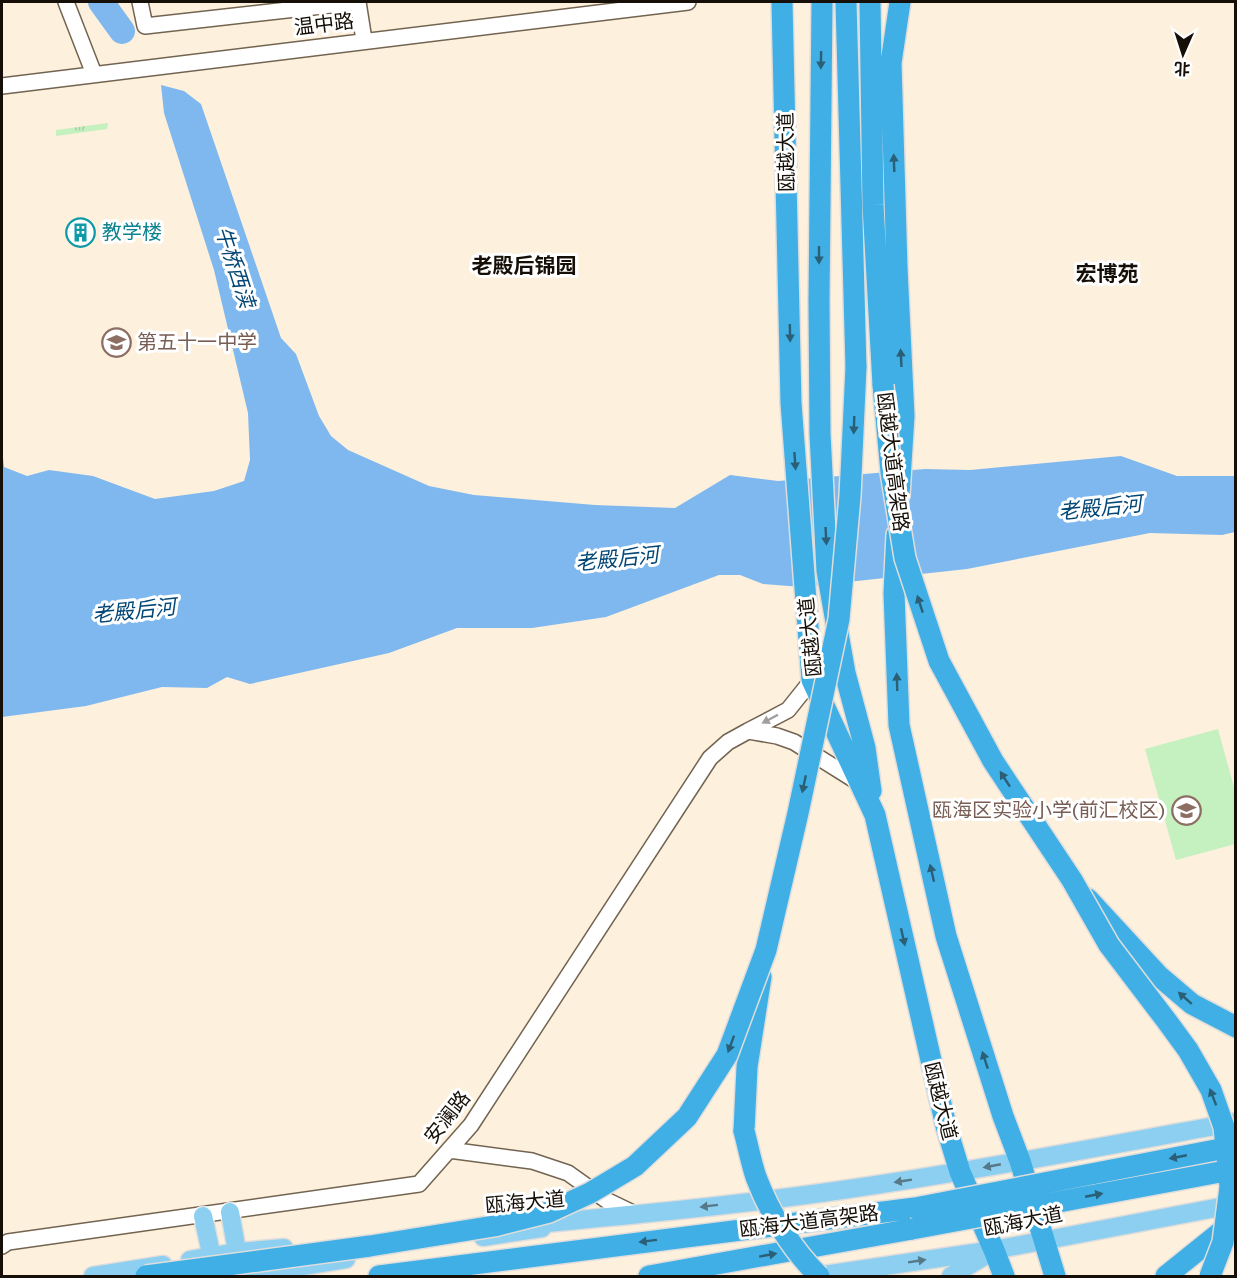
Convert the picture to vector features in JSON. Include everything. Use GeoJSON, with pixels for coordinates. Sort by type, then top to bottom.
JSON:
{"type":"FeatureCollection","features":[{"type":"Feature","properties":{"kind":"highway","name":"瓯越大道"},"geometry":{"type":"LineString","coordinates":[[782,2],[791,403],[812,680],[875,815],[946,1126],[960,1172],[1004,1276]]}},
{"type":"Feature","properties":{"kind":"highway"},"geometry":{"type":"LineString","coordinates":[[822,2],[820,434],[827,571],[845,673],[865,748],[875,815]]}},
{"type":"Feature","properties":{"kind":"highway"},"geometry":{"type":"LineString","coordinates":[[818,1276],[803,1261],[769,1206],[756,1176],[744,1131],[747,1066],[766,950],[839,619],[851,485],[856,367],[846,2]]}},
{"type":"Feature","properties":{"kind":"highway","name":"瓯越大道高架路"},"geometry":{"type":"LineString","coordinates":[[870,2],[873,205],[883,385],[891,472],[905,558],[939,661],[993,761],[1072,880]]}},
{"type":"Feature","properties":{"kind":"highway"},"geometry":{"type":"LineString","coordinates":[[900,2],[891,63],[896,256],[904,417],[894,593],[899,725],[946,936],[1055,1276]]}},
{"type":"Feature","properties":{"kind":"highway"},"geometry":{"type":"LineString","coordinates":[[1072,880],[1167,983],[1192,1004],[1236,1027]]}},
{"type":"Feature","properties":{"kind":"highway"},"geometry":{"type":"LineString","coordinates":[[1072,880],[1109,945],[1188,1050],[1211,1090],[1224,1127],[1230,1187],[1229,1210],[1223,1242],[1210,1276]]}},
{"type":"Feature","properties":{"kind":"highway"},"geometry":{"type":"LineString","coordinates":[[146,1276],[370,1246],[494,1226],[549,1212],[590,1194],[635,1166],[687,1117],[727,1055],[766,950]]}},
{"type":"Feature","properties":{"kind":"highway","name":"瓯海大道高架路"},"geometry":{"type":"LineString","coordinates":[[379,1276],[915,1208],[1236,1146]]}},
{"type":"Feature","properties":{"kind":"highway","name":"瓯海大道高架路"},"geometry":{"type":"LineString","coordinates":[[649,1276],[1236,1169]]}},
{"type":"Feature","properties":{"kind":"highway"},"geometry":{"type":"LineString","coordinates":[[1166,1276],[1222,1231],[1236,1224]]}},
{"type":"Feature","properties":{"kind":"main road","name":"瓯海大道"},"geometry":{"type":"LineString","coordinates":[[93,1276],[238,1252],[635,1214],[841,1190],[960,1172],[1236,1122]]}},
{"type":"Feature","properties":{"kind":"main road","name":"瓯海大道"},"geometry":{"type":"LineString","coordinates":[[818,1276],[994,1250],[1236,1204]]}},
{"type":"Feature","properties":{"kind":"main road"},"geometry":{"type":"LineString","coordinates":[[230,1212],[242,1276],[635,1214]]}},
{"type":"Feature","properties":{"kind":"main road"},"geometry":{"type":"LineString","coordinates":[[203,1216],[216,1276]]}},
{"type":"Feature","properties":{"kind":"main road"},"geometry":{"type":"LineString","coordinates":[[951,1276],[994,1250]]}},
{"type":"Feature","properties":{"kind":"street"},"geometry":{"type":"LineString","coordinates":[[66,2],[94,74]]}},
{"type":"Feature","properties":{"kind":"street"},"geometry":{"type":"LineString","coordinates":[[140,2],[145,26],[358,2],[364,40]]}},
{"type":"Feature","properties":{"kind":"street","name":"温中路"},"geometry":{"type":"LineString","coordinates":[[2,86],[688,2]]}},
{"type":"Feature","properties":{"kind":"street","name":"安澜路"},"geometry":{"type":"LineString","coordinates":[[2,1246],[8,1242],[419,1184],[471,1125],[710,758],[728,742],[788,710],[812,680]]}},
{"type":"Feature","properties":{"kind":"street"},"geometry":{"type":"LineString","coordinates":[[748,731],[777,736],[794,742],[861,784]]}},
{"type":"Feature","properties":{"kind":"street"},"geometry":{"type":"LineString","coordinates":[[449,1150],[532,1161],[568,1173],[606,1200],[635,1214]]}},
{"type":"Feature","properties":{"kind":"green space"},"geometry":{"type":"Polygon","coordinates":[[[108,123],[107,129],[56,136],[56,130],[108,123]]]}},
{"type":"Feature","properties":{"kind":"green space"},"geometry":{"type":"Polygon","coordinates":[[[1218,729],[1235,791],[1235,844],[1176,860],[1145,749],[1218,729]]]}},
{"type":"Feature","properties":{"kind":"water","name":"老殿后河"},"geometry":{"type":"Polygon","coordinates":[[[161,85],[184,91],[201,104],[281,338],[296,354],[319,416],[331,436],[348,450],[429,486],[474,495],[595,505],[675,508],[730,475],[778,481],[925,469],[970,470],[1121,456],[1177,476],[1235,476],[1235,532],[1222,535],[1150,533],[967,569],[802,587],[763,584],[740,575],[719,575],[606,617],[532,628],[457,628],[389,653],[250,684],[227,677],[207,688],[162,687],[86,706],[2,717],[2,449],[4,467],[27,476],[49,470],[93,476],[155,499],[214,491],[244,481],[250,460],[248,413],[214,270],[164,113],[161,85]]]}},
{"type":"Feature","properties":{"kind":"waterway","name":"牛桥西渎"},"geometry":{"type":"LineString","coordinates":[[101,2],[122,31]]}},
{"type":"Feature","properties":{"kind":"place","name":"教学楼"},"geometry":{"type":"Point","coordinates":[81,232]}},
{"type":"Feature","properties":{"kind":"place","name":"第五十一中学"},"geometry":{"type":"Point","coordinates":[116,342]}},
{"type":"Feature","properties":{"kind":"place","name":"瓯海区实验小学(前汇校区)"},"geometry":{"type":"Point","coordinates":[1186,810]}},
{"type":"Feature","properties":{"kind":"district","name":"老殿后锦园"},"geometry":{"type":"Point","coordinates":[524,266]}},
{"type":"Feature","properties":{"kind":"district","name":"宏博苑"},"geometry":{"type":"Point","coordinates":[1107,274]}}]}
